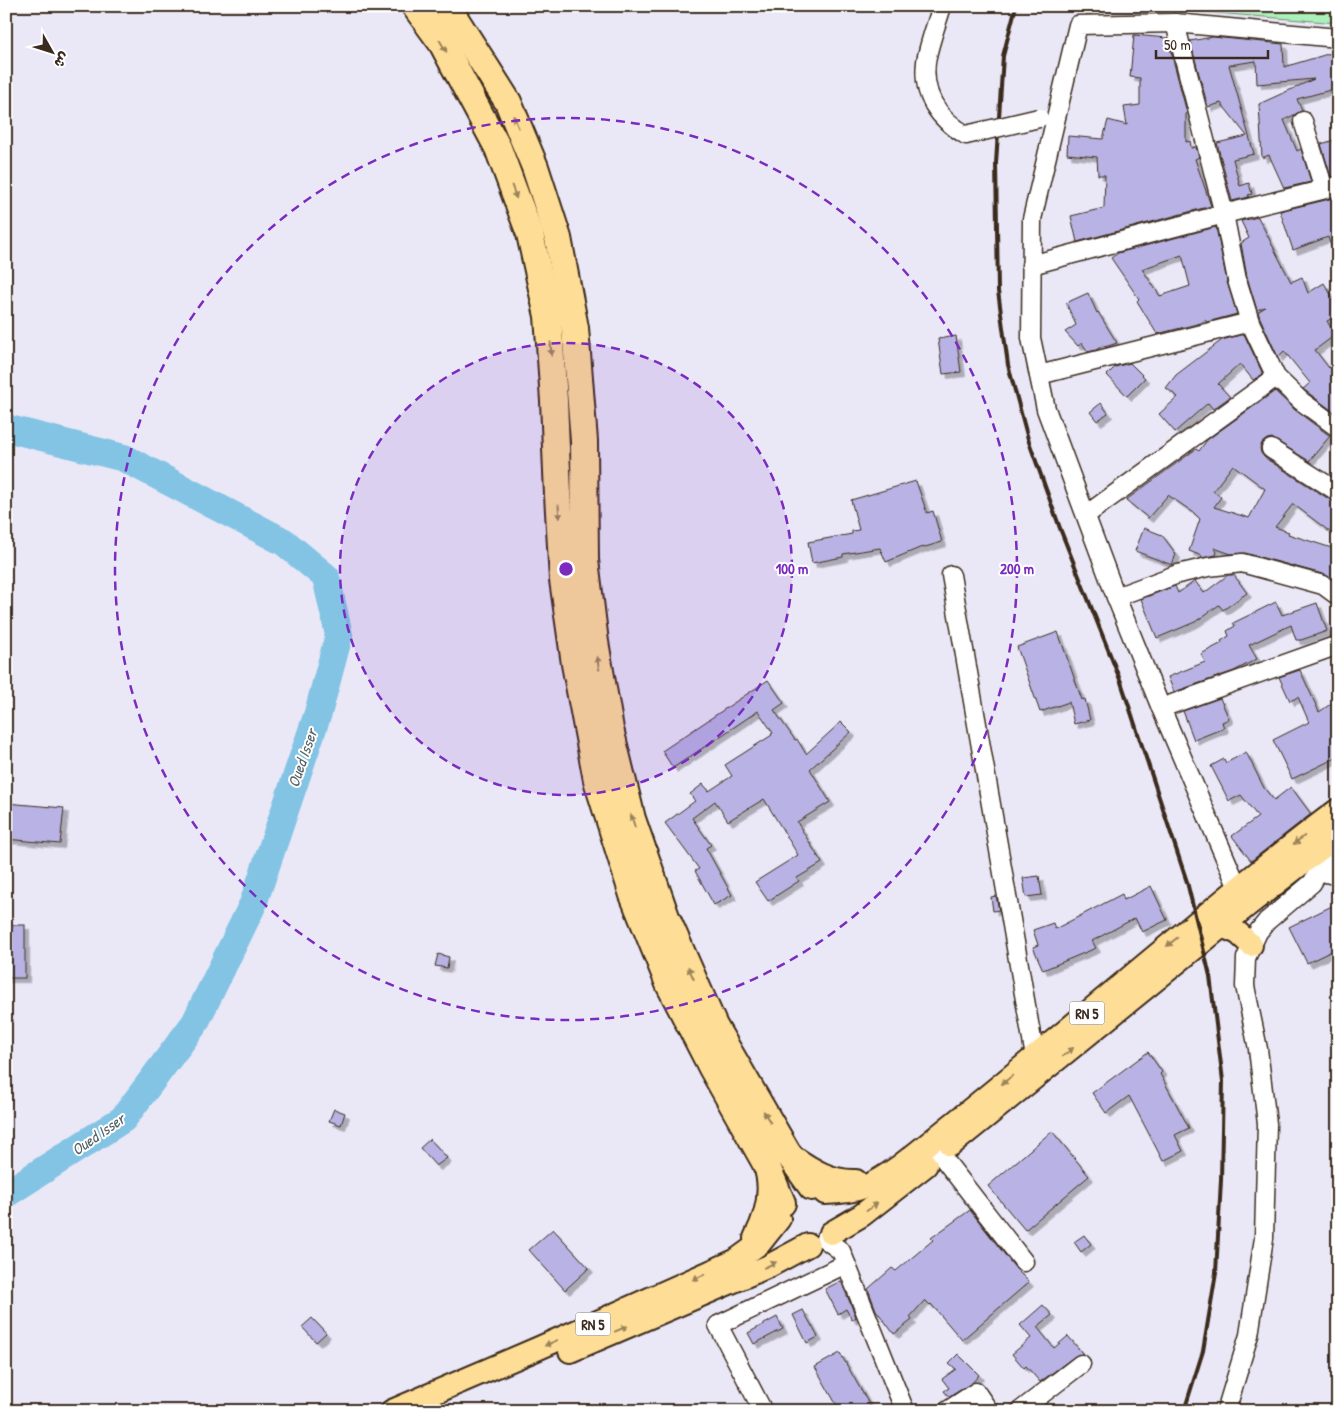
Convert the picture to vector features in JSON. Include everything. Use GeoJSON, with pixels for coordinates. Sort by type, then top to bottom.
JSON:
{"type":"FeatureCollection","features":[{"type":"Feature","properties":{"kind":"highway"},"geometry":{"type":"LineString","coordinates":[[415,6],[442,43],[498,148],[530,234],[548,316],[563,580],[575,664],[597,780],[633,895],[669,984],[712,1068],[776,1157],[819,1190]]}},
{"type":"Feature","properties":{"kind":"highway"},"geometry":{"type":"LineString","coordinates":[[447,6],[508,102],[535,167],[558,238],[575,328],[584,441],[585,560],[595,642],[610,729],[632,819],[666,917],[714,1026],[776,1157],[781,1211]]}},
{"type":"Feature","properties":{"kind":"main road","name":"RN 5"},"geometry":{"type":"LineString","coordinates":[[431,1411],[769,1266],[862,1215],[1222,926],[1243,897],[1338,810]]}},
{"type":"Feature","properties":{"kind":"main road","name":"RN 5"},"geometry":{"type":"LineString","coordinates":[[819,1190],[860,1190],[884,1177],[916,1154],[1035,1057],[1243,897],[1330,840]]}},
{"type":"Feature","properties":{"kind":"main road"},"geometry":{"type":"LineString","coordinates":[[1222,926],[1238,933],[1251,945]]}},
{"type":"Feature","properties":{"kind":"main road"},"geometry":{"type":"LineString","coordinates":[[735,1261],[753,1242],[763,1223],[768,1203],[769,1182],[776,1157],[831,1178],[847,1182],[884,1177]]}},
{"type":"Feature","properties":{"kind":"main road"},"geometry":{"type":"LineString","coordinates":[[798,1189],[819,1190],[832,1199],[836,1207],[836,1225],[821,1239],[799,1244],[785,1234],[781,1211],[791,1192],[798,1189]]}},
{"type":"Feature","properties":{"kind":"main road","name":"RN 5"},"geometry":{"type":"LineString","coordinates":[[392,1411],[735,1261],[760,1244],[781,1211]]}},
{"type":"Feature","properties":{"kind":"street"},"geometry":{"type":"LineString","coordinates":[[942,6],[926,62],[927,91],[939,113],[952,127],[966,135],[1048,117]]}},
{"type":"Feature","properties":{"kind":"street"},"geometry":{"type":"LineString","coordinates":[[1243,897],[1161,708],[1116,597],[1046,409],[1031,338],[1032,219],[1048,117],[1078,24],[1175,24],[1338,38]]}},
{"type":"Feature","properties":{"kind":"street"},"geometry":{"type":"LineString","coordinates":[[1175,24],[1224,214],[1237,280],[1250,322],[1276,377],[1300,401],[1338,428]]}},
{"type":"Feature","properties":{"kind":"street"},"geometry":{"type":"LineString","coordinates":[[1031,265],[1331,188],[1303,121]]}},
{"type":"Feature","properties":{"kind":"street"},"geometry":{"type":"LineString","coordinates":[[1039,375],[1250,322]]}},
{"type":"Feature","properties":{"kind":"street"},"geometry":{"type":"LineString","coordinates":[[1086,515],[1276,377]]}},
{"type":"Feature","properties":{"kind":"street"},"geometry":{"type":"LineString","coordinates":[[1271,449],[1338,492]]}},
{"type":"Feature","properties":{"kind":"street"},"geometry":{"type":"LineString","coordinates":[[1116,597],[1178,574],[1208,567],[1242,564],[1323,585],[1338,596]]}},
{"type":"Feature","properties":{"kind":"street"},"geometry":{"type":"LineString","coordinates":[[951,575],[1035,1057]]}},
{"type":"Feature","properties":{"kind":"street"},"geometry":{"type":"LineString","coordinates":[[1161,708],[1338,645]]}},
{"type":"Feature","properties":{"kind":"street"},"geometry":{"type":"LineString","coordinates":[[1226,1411],[1249,1334],[1264,1238],[1267,1124],[1258,1048],[1245,986],[1246,958],[1258,932],[1267,921],[1312,883],[1319,871],[1330,840]]}},
{"type":"Feature","properties":{"kind":"street"},"geometry":{"type":"LineString","coordinates":[[1319,871],[1338,876]]}},
{"type":"Feature","properties":{"kind":"street"},"geometry":{"type":"LineString","coordinates":[[940,1154],[1024,1262]]}},
{"type":"Feature","properties":{"kind":"street"},"geometry":{"type":"LineString","coordinates":[[821,1239],[841,1251],[905,1411]]}},
{"type":"Feature","properties":{"kind":"street"},"geometry":{"type":"LineString","coordinates":[[763,1411],[718,1325],[846,1264]]}},
{"type":"Feature","properties":{"kind":"street"},"geometry":{"type":"LineString","coordinates":[[1020,1411],[1081,1364]]}},
{"type":"Feature","properties":{"kind":"street"},"geometry":{"type":"LineString","coordinates":[[947,1411],[976,1392],[989,1411]]}},
{"type":"Feature","properties":{"kind":"green space"},"geometry":{"type":"Polygon","coordinates":[[[1180,6],[1338,6],[1338,23],[1179,10],[1180,6]]]}},
{"type":"Feature","properties":{"kind":"building"},"geometry":{"type":"Polygon","coordinates":[[[1134,35],[1167,38],[1167,44],[1169,44],[1187,113],[1186,142],[1190,141],[1191,148],[1196,147],[1199,157],[1195,159],[1211,206],[1077,242],[1071,216],[1104,208],[1105,175],[1098,175],[1097,157],[1067,154],[1068,136],[1103,139],[1108,120],[1127,125],[1124,107],[1140,105],[1140,78],[1130,77],[1134,35]]]}},
{"type":"Feature","properties":{"kind":"building"},"geometry":{"type":"Polygon","coordinates":[[[1213,37],[1283,44],[1284,67],[1338,51],[1338,88],[1297,99],[1302,111],[1284,120],[1297,151],[1301,149],[1311,182],[1284,188],[1269,155],[1262,158],[1259,104],[1314,79],[1257,84],[1256,61],[1229,65],[1254,154],[1233,159],[1240,186],[1249,183],[1252,194],[1248,195],[1249,197],[1232,201],[1217,143],[1247,136],[1221,103],[1208,107],[1190,41],[1213,37]]]}},
{"type":"Feature","properties":{"kind":"building"},"geometry":{"type":"Polygon","coordinates":[[[1338,139],[1338,176],[1331,177],[1321,144],[1338,139]]]}},
{"type":"Feature","properties":{"kind":"building"},"geometry":{"type":"Polygon","coordinates":[[[1338,197],[1338,258],[1335,259],[1328,237],[1293,250],[1280,211],[1338,197]]]}},
{"type":"Feature","properties":{"kind":"building"},"geometry":{"type":"Polygon","coordinates":[[[1258,217],[1291,282],[1302,277],[1308,293],[1324,283],[1338,306],[1338,315],[1327,321],[1335,335],[1315,350],[1338,376],[1338,415],[1303,389],[1310,383],[1284,351],[1278,357],[1260,318],[1258,312],[1265,307],[1257,310],[1247,277],[1241,243],[1249,238],[1241,221],[1258,217]]]}},
{"type":"Feature","properties":{"kind":"building"},"geometry":{"type":"Polygon","coordinates":[[[1216,227],[1227,282],[1237,314],[1207,322],[1205,320],[1201,323],[1157,334],[1137,301],[1139,299],[1111,258],[1118,253],[1216,227]],[[1182,255],[1142,269],[1160,296],[1190,286],[1182,255]]]}},
{"type":"Feature","properties":{"kind":"building"},"geometry":{"type":"Polygon","coordinates":[[[1088,293],[1097,313],[1117,343],[1105,347],[1104,345],[1088,352],[1082,343],[1078,346],[1065,332],[1076,325],[1066,303],[1088,293]]]}},
{"type":"Feature","properties":{"kind":"building"},"geometry":{"type":"Polygon","coordinates":[[[1244,334],[1263,374],[1253,380],[1240,364],[1218,384],[1230,397],[1213,409],[1208,403],[1175,432],[1159,414],[1178,397],[1166,388],[1176,375],[1222,340],[1244,334]]]}},
{"type":"Feature","properties":{"kind":"building"},"geometry":{"type":"Polygon","coordinates":[[[956,336],[961,372],[943,374],[938,339],[956,336]]]}},
{"type":"Feature","properties":{"kind":"building"},"geometry":{"type":"Polygon","coordinates":[[[1130,363],[1145,378],[1127,396],[1107,375],[1115,367],[1130,363]]]}},
{"type":"Feature","properties":{"kind":"building"},"geometry":{"type":"Polygon","coordinates":[[[1275,391],[1295,410],[1330,436],[1309,461],[1272,438],[1262,443],[1260,448],[1265,458],[1338,503],[1338,538],[1293,504],[1275,527],[1289,532],[1288,534],[1338,550],[1338,583],[1326,575],[1245,553],[1231,554],[1214,548],[1217,552],[1216,555],[1202,558],[1202,556],[1189,551],[1200,519],[1194,513],[1168,495],[1148,518],[1126,500],[1196,449],[1199,451],[1207,440],[1275,391]],[[1233,465],[1213,491],[1221,497],[1214,507],[1249,518],[1265,489],[1233,465]]]}},
{"type":"Feature","properties":{"kind":"building"},"geometry":{"type":"Polygon","coordinates":[[[1101,403],[1108,413],[1097,421],[1090,412],[1101,403]]]}},
{"type":"Feature","properties":{"kind":"building"},"geometry":{"type":"Polygon","coordinates":[[[916,481],[927,513],[933,511],[942,542],[922,547],[886,562],[880,548],[843,554],[843,557],[812,563],[808,542],[852,534],[852,531],[859,530],[851,500],[916,481]]]}},
{"type":"Feature","properties":{"kind":"building"},"geometry":{"type":"Polygon","coordinates":[[[1144,528],[1162,535],[1176,554],[1172,565],[1135,551],[1144,528]]]}},
{"type":"Feature","properties":{"kind":"building"},"geometry":{"type":"Polygon","coordinates":[[[1228,575],[1234,575],[1247,593],[1223,610],[1219,605],[1195,622],[1157,638],[1141,599],[1175,586],[1178,593],[1195,581],[1204,593],[1228,575]]]}},
{"type":"Feature","properties":{"kind":"building"},"geometry":{"type":"Polygon","coordinates":[[[1276,602],[1282,615],[1317,603],[1327,631],[1296,640],[1291,625],[1249,645],[1257,659],[1234,671],[1174,692],[1168,677],[1205,662],[1201,654],[1222,643],[1221,641],[1229,636],[1227,631],[1235,626],[1233,623],[1276,602]]]}},
{"type":"Feature","properties":{"kind":"building"},"geometry":{"type":"Polygon","coordinates":[[[1058,632],[1082,700],[1085,699],[1090,720],[1074,724],[1069,702],[1040,712],[1017,647],[1058,632]]]}},
{"type":"Feature","properties":{"kind":"building"},"geometry":{"type":"Polygon","coordinates":[[[1300,670],[1319,712],[1338,699],[1338,757],[1292,779],[1273,740],[1309,722],[1298,697],[1290,701],[1279,677],[1300,670]]]}},
{"type":"Feature","properties":{"kind":"building"},"geometry":{"type":"Polygon","coordinates":[[[768,680],[784,703],[774,710],[795,740],[797,739],[806,754],[841,722],[851,732],[810,769],[830,802],[797,822],[822,863],[797,878],[799,881],[768,901],[755,882],[798,855],[764,799],[728,821],[715,801],[692,818],[711,845],[706,848],[732,895],[714,905],[695,871],[699,869],[665,823],[695,801],[690,794],[703,784],[709,791],[732,776],[725,765],[773,733],[758,711],[673,768],[662,751],[768,680]]]}},
{"type":"Feature","properties":{"kind":"building"},"geometry":{"type":"Polygon","coordinates":[[[1220,698],[1229,719],[1222,722],[1224,728],[1194,740],[1183,711],[1220,698]]]}},
{"type":"Feature","properties":{"kind":"building"},"geometry":{"type":"Polygon","coordinates":[[[1246,752],[1264,788],[1274,800],[1291,787],[1311,814],[1251,861],[1232,836],[1258,817],[1241,795],[1229,801],[1211,766],[1224,759],[1226,763],[1246,752]]]}},
{"type":"Feature","properties":{"kind":"building"},"geometry":{"type":"Polygon","coordinates":[[[6,803],[64,808],[60,844],[6,839],[6,803]]]}},
{"type":"Feature","properties":{"kind":"building"},"geometry":{"type":"Polygon","coordinates":[[[1039,876],[1042,895],[1026,897],[1023,878],[1039,876]]]}},
{"type":"Feature","properties":{"kind":"building"},"geometry":{"type":"Polygon","coordinates":[[[1151,886],[1167,920],[1142,932],[1135,918],[1092,941],[1096,948],[1043,970],[1033,947],[1038,945],[1033,930],[1053,923],[1055,929],[1122,894],[1124,900],[1151,886]]]}},
{"type":"Feature","properties":{"kind":"building"},"geometry":{"type":"Polygon","coordinates":[[[996,896],[999,910],[993,911],[991,897],[996,896]]]}},
{"type":"Feature","properties":{"kind":"building"},"geometry":{"type":"Polygon","coordinates":[[[1338,903],[1338,948],[1307,963],[1289,927],[1338,903]]]}},
{"type":"Feature","properties":{"kind":"building"},"geometry":{"type":"Polygon","coordinates":[[[6,925],[25,925],[25,978],[6,978],[6,925]]]}},
{"type":"Feature","properties":{"kind":"building"},"geometry":{"type":"Polygon","coordinates":[[[438,954],[449,957],[447,968],[435,966],[438,954]]]}},
{"type":"Feature","properties":{"kind":"building"},"geometry":{"type":"Polygon","coordinates":[[[1148,1052],[1162,1072],[1160,1074],[1189,1128],[1175,1135],[1183,1151],[1163,1161],[1129,1096],[1106,1113],[1092,1093],[1148,1052]]]}},
{"type":"Feature","properties":{"kind":"building"},"geometry":{"type":"Polygon","coordinates":[[[334,1109],[345,1113],[341,1125],[329,1121],[334,1109]]]}},
{"type":"Feature","properties":{"kind":"building"},"geometry":{"type":"Polygon","coordinates":[[[1052,1131],[1089,1176],[1025,1230],[988,1186],[1052,1131]]]}},
{"type":"Feature","properties":{"kind":"building"},"geometry":{"type":"Polygon","coordinates":[[[430,1139],[447,1158],[436,1166],[420,1148],[430,1139]]]}},
{"type":"Feature","properties":{"kind":"building"},"geometry":{"type":"Polygon","coordinates":[[[970,1210],[1016,1269],[1029,1282],[962,1340],[931,1304],[925,1300],[910,1317],[912,1320],[894,1334],[876,1310],[868,1289],[892,1268],[896,1271],[933,1240],[931,1238],[970,1210]]]}},
{"type":"Feature","properties":{"kind":"building"},"geometry":{"type":"Polygon","coordinates":[[[553,1229],[589,1268],[565,1290],[529,1250],[553,1229]]]}},
{"type":"Feature","properties":{"kind":"building"},"geometry":{"type":"Polygon","coordinates":[[[1084,1235],[1091,1244],[1081,1252],[1074,1242],[1084,1235]]]}},
{"type":"Feature","properties":{"kind":"building"},"geometry":{"type":"Polygon","coordinates":[[[841,1281],[856,1317],[852,1320],[846,1309],[838,1314],[825,1289],[841,1281]]]}},
{"type":"Feature","properties":{"kind":"building"},"geometry":{"type":"Polygon","coordinates":[[[1043,1305],[1052,1315],[1037,1327],[1054,1348],[1068,1336],[1083,1354],[1075,1356],[1040,1382],[1012,1354],[1031,1338],[1020,1325],[1043,1305]]]}},
{"type":"Feature","properties":{"kind":"building"},"geometry":{"type":"Polygon","coordinates":[[[803,1310],[818,1337],[807,1343],[793,1315],[803,1310]]]}},
{"type":"Feature","properties":{"kind":"building"},"geometry":{"type":"Polygon","coordinates":[[[777,1317],[783,1329],[754,1344],[748,1333],[777,1317]]]}},
{"type":"Feature","properties":{"kind":"building"},"geometry":{"type":"Polygon","coordinates":[[[312,1318],[326,1333],[316,1342],[302,1327],[312,1318]]]}},
{"type":"Feature","properties":{"kind":"building"},"geometry":{"type":"Polygon","coordinates":[[[840,1353],[873,1411],[840,1411],[815,1367],[840,1353]]]}},
{"type":"Feature","properties":{"kind":"building"},"geometry":{"type":"Polygon","coordinates":[[[958,1354],[979,1375],[972,1383],[949,1397],[944,1391],[949,1388],[942,1379],[956,1369],[949,1363],[958,1354]]]}},
{"type":"Feature","properties":{"kind":"waterway","name":"Oued Isser"},"geometry":{"type":"LineString","coordinates":[[6,428],[124,458],[284,542],[326,577],[339,635],[318,713],[253,904],[195,1023],[123,1119],[6,1194]]}},
{"type":"Feature","properties":{"kind":"railway"},"geometry":{"type":"LineString","coordinates":[[1016,6],[1003,56],[996,163],[998,291],[1008,365],[1028,439],[1061,531],[1121,682],[1187,882],[1210,976],[1223,1081],[1221,1180],[1216,1273],[1203,1351],[1184,1411]]}}]}
